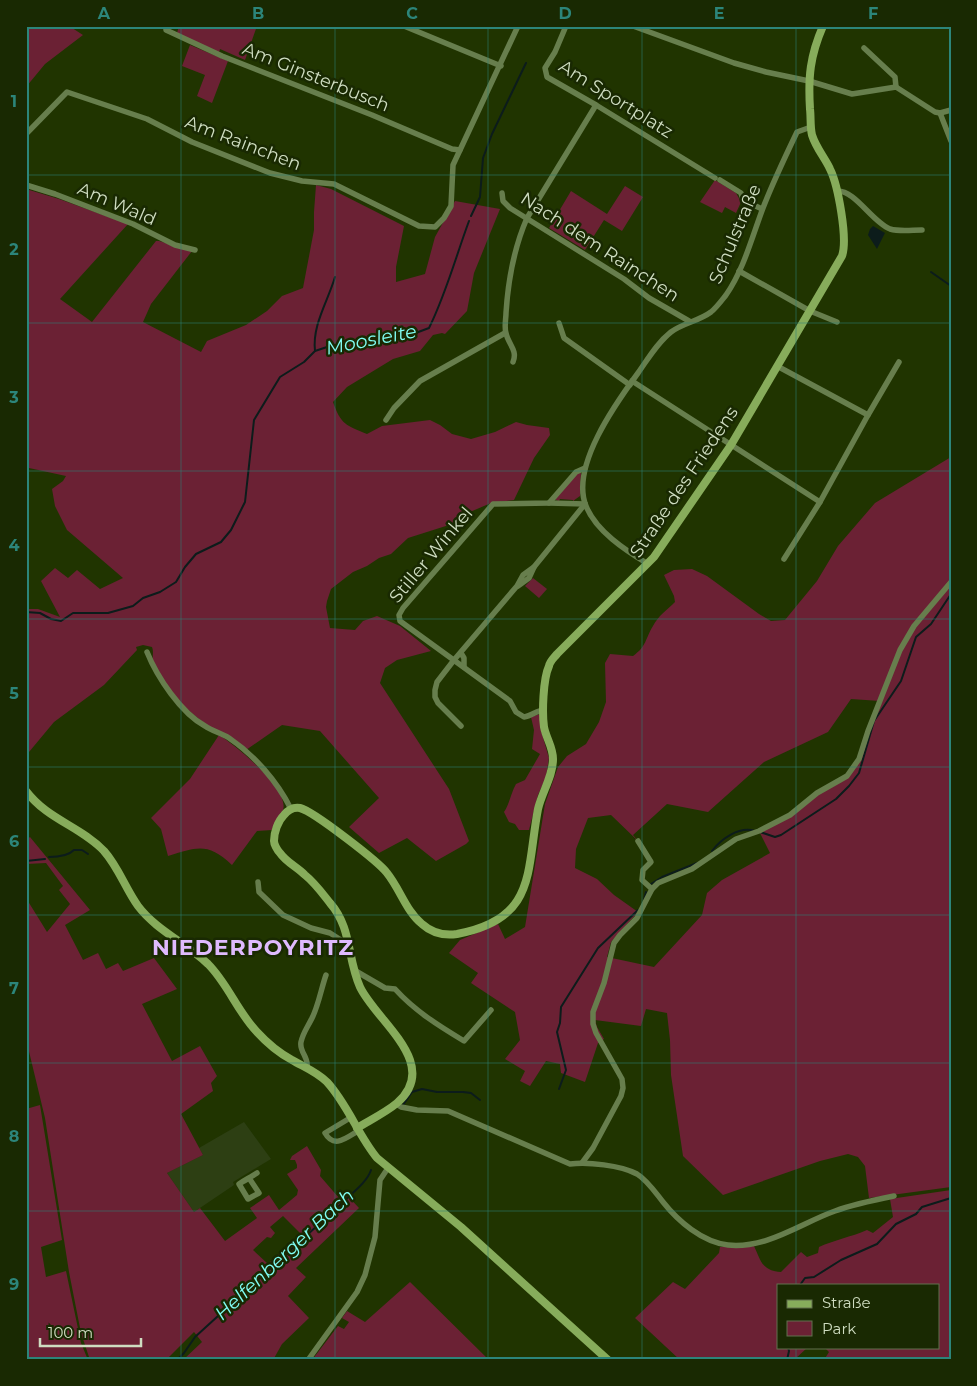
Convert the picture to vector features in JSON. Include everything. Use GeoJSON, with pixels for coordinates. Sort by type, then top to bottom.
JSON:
{"type":"FeatureCollection","features":[{"type":"Feature","properties":{"kind":"street","name":"Am Ginsterbusch"},"geometry":{"type":"LineString","coordinates":[[166,26],[166,30],[210,51],[372,115],[452,150],[460,150]]}},
{"type":"Feature","properties":{"kind":"street"},"geometry":{"type":"LineString","coordinates":[[404,26],[501,66]]}},
{"type":"Feature","properties":{"kind":"street"},"geometry":{"type":"LineString","coordinates":[[460,150],[501,66],[518,26]]}},
{"type":"Feature","properties":{"kind":"street","name":"Am Sportplatz"},"geometry":{"type":"LineString","coordinates":[[566,26],[555,52],[545,68],[547,77],[741,193],[743,200],[762,209]]}},
{"type":"Feature","properties":{"kind":"street"},"geometry":{"type":"LineString","coordinates":[[632,26],[734,64],[809,81],[852,94],[896,87],[934,112],[940,113],[951,110]]}},
{"type":"Feature","properties":{"kind":"street","name":"Straße des Friedens"},"geometry":{"type":"LineString","coordinates":[[291,809],[304,809],[316,816],[387,872],[418,922],[433,932],[443,935],[477,928],[509,911],[521,897],[525,888],[540,802],[549,778],[553,760],[552,750],[544,727],[546,676],[552,660],[648,564],[710,477],[844,252],[844,238],[837,191],[831,171],[816,144],[811,127],[809,81],[814,52],[823,26]]}},
{"type":"Feature","properties":{"kind":"street"},"geometry":{"type":"LineString","coordinates":[[864,48],[895,77],[896,87]]}},
{"type":"Feature","properties":{"kind":"street","name":"Am Rainchen"},"geometry":{"type":"LineString","coordinates":[[26,134],[67,92],[147,120],[192,142],[270,173],[302,181],[334,184],[419,226],[435,227],[444,218],[450,206],[452,171],[460,150]]}},
{"type":"Feature","properties":{"kind":"street"},"geometry":{"type":"LineString","coordinates":[[513,362],[515,352],[506,333],[507,292],[522,230],[596,105]]}},
{"type":"Feature","properties":{"kind":"street"},"geometry":{"type":"LineString","coordinates":[[940,113],[951,141]]}},
{"type":"Feature","properties":{"kind":"street","name":"Schulstraße"},"geometry":{"type":"LineString","coordinates":[[648,564],[601,529],[585,504],[582,487],[588,458],[611,411],[659,343],[671,332],[689,321],[706,315],[717,306],[727,293],[739,271],[762,209],[797,132],[811,127]]}},
{"type":"Feature","properties":{"kind":"street","name":"Am Wald"},"geometry":{"type":"LineString","coordinates":[[26,186],[55,194],[116,217],[175,245],[195,250]]}},
{"type":"Feature","properties":{"kind":"street"},"geometry":{"type":"LineString","coordinates":[[837,191],[841,190],[850,195],[884,226],[892,230],[922,230]]}},
{"type":"Feature","properties":{"kind":"street","name":"Nach dem Rainchen"},"geometry":{"type":"LineString","coordinates":[[502,193],[506,205],[624,279],[649,298],[689,321]]}},
{"type":"Feature","properties":{"kind":"street"},"geometry":{"type":"LineString","coordinates":[[739,271],[810,311],[838,322]]}},
{"type":"Feature","properties":{"kind":"street"},"geometry":{"type":"LineString","coordinates":[[558,323],[564,338],[631,383],[820,502]]}},
{"type":"Feature","properties":{"kind":"street"},"geometry":{"type":"LineString","coordinates":[[386,420],[394,408],[420,381],[506,333]]}},
{"type":"Feature","properties":{"kind":"street"},"geometry":{"type":"LineString","coordinates":[[784,559],[820,502],[898,362]]}},
{"type":"Feature","properties":{"kind":"street"},"geometry":{"type":"LineString","coordinates":[[777,366],[868,415]]}},
{"type":"Feature","properties":{"kind":"street"},"geometry":{"type":"LineString","coordinates":[[549,502],[576,472],[585,468]]}},
{"type":"Feature","properties":{"kind":"street"},"geometry":{"type":"LineString","coordinates":[[549,502],[585,504]]}},
{"type":"Feature","properties":{"kind":"street","name":"Stiller Winkel"},"geometry":{"type":"LineString","coordinates":[[544,710],[539,710],[530,716],[524,717],[516,712],[510,701],[400,621],[399,615],[493,504],[549,502]]}},
{"type":"Feature","properties":{"kind":"street"},"geometry":{"type":"LineString","coordinates":[[461,726],[442,708],[435,697],[437,682],[517,586],[529,578],[534,567],[585,504]]}},
{"type":"Feature","properties":{"kind":"street"},"geometry":{"type":"LineString","coordinates":[[582,1163],[593,1148],[621,1096],[623,1088],[618,1070],[596,1033],[593,1024],[593,1012],[604,983],[614,943],[637,918],[652,890],[658,883],[692,869],[736,839],[752,834],[790,815],[816,793],[847,776],[854,769],[900,650],[914,626],[951,582]]}},
{"type":"Feature","properties":{"kind":"street"},"geometry":{"type":"LineString","coordinates":[[146,652],[153,668],[183,708],[204,726],[227,737],[275,781],[291,809],[280,819],[275,831],[274,843],[280,853],[305,875],[335,908],[343,922],[354,970],[366,999],[406,1048],[411,1059],[411,1082],[396,1104],[340,1142],[330,1140],[325,1133],[350,1118]]}},
{"type":"Feature","properties":{"kind":"street"},"geometry":{"type":"LineString","coordinates":[[461,653],[464,658],[464,667]]}},
{"type":"Feature","properties":{"kind":"street"},"geometry":{"type":"LineString","coordinates":[[26,792],[41,808],[99,846],[112,861],[133,898],[144,912],[208,964],[249,1023],[261,1036],[281,1053],[307,1067],[327,1082],[369,1148],[388,1168],[462,1228],[608,1360]]}},
{"type":"Feature","properties":{"kind":"street"},"geometry":{"type":"LineString","coordinates":[[638,841],[651,862],[643,870],[642,880],[652,890]]}},
{"type":"Feature","properties":{"kind":"street"},"geometry":{"type":"LineString","coordinates":[[258,882],[259,892],[283,915],[311,928],[330,933],[344,942],[348,942]]}},
{"type":"Feature","properties":{"kind":"street"},"geometry":{"type":"LineString","coordinates":[[354,970],[376,984],[385,988],[395,989],[407,1002],[431,1021],[464,1041],[491,1010]]}},
{"type":"Feature","properties":{"kind":"street"},"geometry":{"type":"LineString","coordinates":[[307,1067],[307,1061],[301,1050],[301,1043],[306,1028],[312,1019],[326,976]]}},
{"type":"Feature","properties":{"kind":"street"},"geometry":{"type":"LineString","coordinates":[[396,1104],[400,1107],[417,1110],[448,1111],[570,1164],[582,1163],[617,1168],[636,1174],[648,1184],[677,1217],[704,1238],[728,1245],[750,1244],[793,1231],[834,1211],[894,1196]]}},
{"type":"Feature","properties":{"kind":"street"},"geometry":{"type":"LineString","coordinates":[[308,1360],[356,1292],[365,1275],[375,1238],[380,1180],[388,1168]]}},
{"type":"Feature","properties":{"kind":"street"},"geometry":{"type":"LineString","coordinates":[[250,1178],[257,1173]]}},
{"type":"Feature","properties":{"kind":"shaded area"},"geometry":{"type":"Polygon","coordinates":[[[873,226],[885,233],[877,249],[868,235],[873,226]]]}},
{"type":"Feature","properties":{"kind":"shaded area"},"geometry":{"type":"Polygon","coordinates":[[[244,1122],[271,1159],[233,1182],[234,1185],[194,1212],[167,1173],[203,1155],[199,1148],[244,1122]]]}},
{"type":"Feature","properties":{"kind":"green space"},"geometry":{"type":"Polygon","coordinates":[[[32,26],[43,28],[69,26],[83,35],[45,64],[26,87],[26,29],[32,26]]]}},
{"type":"Feature","properties":{"kind":"green space"},"geometry":{"type":"Polygon","coordinates":[[[179,26],[257,26],[245,60],[220,49],[219,53],[177,33],[179,26]]]}},
{"type":"Feature","properties":{"kind":"green space"},"geometry":{"type":"Polygon","coordinates":[[[190,45],[228,61],[212,103],[197,96],[205,75],[182,66],[190,45]]]}},
{"type":"Feature","properties":{"kind":"green space"},"geometry":{"type":"Polygon","coordinates":[[[715,180],[736,193],[741,202],[736,213],[725,207],[722,213],[700,202],[715,180]]]}},
{"type":"Feature","properties":{"kind":"green space"},"geometry":{"type":"Polygon","coordinates":[[[316,185],[331,189],[404,226],[396,267],[396,282],[425,274],[435,237],[455,201],[500,209],[474,273],[467,311],[445,334],[433,335],[420,351],[393,359],[347,387],[333,402],[342,420],[349,426],[367,434],[382,426],[430,420],[452,434],[471,439],[495,432],[516,422],[549,428],[550,435],[534,458],[514,500],[491,503],[470,512],[449,525],[408,538],[391,554],[379,558],[353,572],[331,589],[327,601],[326,607],[330,628],[355,630],[363,621],[377,616],[400,626],[431,651],[397,660],[385,668],[380,683],[449,789],[469,841],[436,861],[407,838],[379,853],[349,827],[379,798],[320,731],[282,725],[246,750],[205,724],[180,702],[160,677],[153,662],[152,647],[143,645],[136,647],[137,650],[104,685],[54,722],[29,752],[26,750],[26,609],[38,609],[60,617],[41,581],[55,568],[68,578],[77,570],[100,589],[123,578],[67,530],[55,506],[52,489],[63,481],[66,476],[26,466],[26,189],[128,224],[60,299],[92,322],[156,241],[192,251],[151,304],[143,322],[201,352],[207,341],[246,325],[267,311],[282,296],[303,288],[314,230],[316,185]]]}},
{"type":"Feature","properties":{"kind":"green space"},"geometry":{"type":"Polygon","coordinates":[[[625,186],[643,197],[622,231],[604,220],[585,250],[549,228],[571,191],[607,214],[625,186]]]}},
{"type":"Feature","properties":{"kind":"green space"},"geometry":{"type":"Polygon","coordinates":[[[951,457],[951,1187],[869,1198],[865,1166],[858,1157],[848,1154],[820,1161],[723,1195],[683,1156],[671,1075],[667,1013],[646,1009],[641,1026],[595,1020],[604,1039],[598,1043],[585,1082],[561,1073],[560,1064],[546,1061],[530,1086],[520,1081],[525,1071],[505,1059],[520,1040],[515,1012],[471,983],[478,973],[449,953],[460,940],[498,924],[505,939],[525,927],[545,804],[558,767],[567,756],[586,744],[599,722],[606,702],[605,663],[610,654],[633,656],[638,652],[657,619],[675,602],[664,575],[674,570],[692,569],[707,576],[771,621],[785,620],[817,581],[838,546],[875,503],[951,457]],[[851,699],[828,732],[764,762],[708,812],[667,804],[633,835],[638,841],[611,815],[588,818],[576,849],[575,868],[597,879],[614,895],[638,912],[611,942],[607,957],[654,967],[702,915],[707,893],[722,880],[770,853],[759,831],[790,815],[854,769],[880,701],[851,699]]]}},
{"type":"Feature","properties":{"kind":"green space"},"geometry":{"type":"Polygon","coordinates":[[[577,473],[581,473],[580,496],[573,501],[556,500],[555,498],[577,473]]]}},
{"type":"Feature","properties":{"kind":"green space"},"geometry":{"type":"Polygon","coordinates":[[[533,578],[547,589],[539,598],[525,586],[533,578]]]}},
{"type":"Feature","properties":{"kind":"green space"},"geometry":{"type":"Polygon","coordinates":[[[540,714],[540,727],[549,758],[546,777],[538,795],[529,830],[519,830],[515,824],[509,822],[504,812],[516,784],[525,780],[540,754],[532,749],[534,730],[531,717],[540,714]]]}},
{"type":"Feature","properties":{"kind":"green space"},"geometry":{"type":"Polygon","coordinates":[[[219,735],[260,768],[270,780],[283,801],[282,813],[272,830],[257,831],[232,865],[216,853],[202,849],[187,850],[168,856],[161,829],[151,818],[190,779],[219,735]]]}},
{"type":"Feature","properties":{"kind":"green space"},"geometry":{"type":"Polygon","coordinates":[[[30,837],[90,910],[65,925],[83,960],[98,953],[106,969],[118,963],[123,971],[154,958],[177,989],[142,1004],[172,1061],[200,1046],[217,1076],[211,1083],[213,1091],[181,1114],[203,1155],[167,1173],[194,1212],[200,1208],[225,1241],[257,1218],[250,1208],[269,1195],[279,1210],[297,1195],[298,1190],[287,1174],[297,1168],[295,1160],[290,1160],[292,1156],[307,1146],[321,1170],[320,1176],[339,1198],[345,1193],[359,1208],[296,1268],[306,1277],[288,1296],[309,1318],[282,1344],[273,1360],[183,1360],[202,1342],[194,1332],[166,1360],[90,1360],[81,1333],[69,1272],[45,1118],[26,1039],[26,898],[47,932],[70,904],[59,890],[63,886],[46,863],[26,864],[26,840],[30,837]],[[283,1216],[270,1227],[275,1233],[271,1238],[267,1237],[253,1250],[268,1264],[301,1234],[283,1216]]]}},
{"type":"Feature","properties":{"kind":"green space"},"geometry":{"type":"Polygon","coordinates":[[[40,1105],[62,1240],[41,1247],[46,1277],[66,1271],[81,1343],[88,1360],[26,1360],[26,1109],[40,1105]]]}},
{"type":"Feature","properties":{"kind":"green space"},"geometry":{"type":"Polygon","coordinates":[[[951,1190],[951,1360],[824,1360],[829,1352],[825,1348],[940,1348],[940,1284],[777,1284],[777,1348],[807,1348],[794,1360],[680,1360],[635,1318],[673,1282],[685,1289],[719,1253],[720,1247],[754,1246],[766,1267],[770,1270],[781,1272],[801,1252],[807,1257],[818,1253],[819,1247],[831,1242],[867,1230],[873,1233],[893,1217],[890,1199],[951,1190]]]}},
{"type":"Feature","properties":{"kind":"green space"},"geometry":{"type":"Polygon","coordinates":[[[410,1282],[489,1360],[312,1360],[338,1326],[344,1329],[349,1322],[342,1318],[347,1311],[365,1322],[410,1282]]]}},
{"type":"Feature","properties":{"kind":"waterway","name":"Moosleite"},"geometry":{"type":"LineString","coordinates":[[471,216],[480,197],[483,158],[492,134],[526,63]]}},
{"type":"Feature","properties":{"kind":"waterway","name":"Moosleite"},"geometry":{"type":"LineString","coordinates":[[26,612],[40,613],[51,619],[61,621],[73,613],[108,613],[133,606],[143,598],[160,592],[176,582],[196,554],[221,542],[231,530],[245,502],[254,420],[280,377],[304,362],[315,351],[327,347],[413,334],[429,328],[446,288],[469,221]]}},
{"type":"Feature","properties":{"kind":"waterway"},"geometry":{"type":"LineString","coordinates":[[931,272],[951,286]]}},
{"type":"Feature","properties":{"kind":"waterway"},"geometry":{"type":"LineString","coordinates":[[315,351],[318,322],[335,277]]}},
{"type":"Feature","properties":{"kind":"waterway","name":"Helfenberger Bach"},"geometry":{"type":"LineString","coordinates":[[760,832],[775,837],[781,835],[836,799],[849,786],[859,773],[874,721],[901,681],[916,637],[931,624],[951,594]]}},
{"type":"Feature","properties":{"kind":"waterway","name":"Helfenberger Bach"},"geometry":{"type":"LineString","coordinates":[[712,851],[720,842],[737,832],[743,830],[755,831]]}},
{"type":"Feature","properties":{"kind":"waterway"},"geometry":{"type":"LineString","coordinates":[[49,857],[63,856],[74,850],[82,850],[88,854]]}},
{"type":"Feature","properties":{"kind":"waterway"},"geometry":{"type":"LineString","coordinates":[[26,861],[45,859]]}},
{"type":"Feature","properties":{"kind":"waterway","name":"Helfenberger Bach"},"geometry":{"type":"LineString","coordinates":[[651,884],[662,877],[697,863]]}},
{"type":"Feature","properties":{"kind":"waterway","name":"Helfenberger Bach"},"geometry":{"type":"LineString","coordinates":[[644,900],[646,892]]}},
{"type":"Feature","properties":{"kind":"waterway","name":"Helfenberger Bach"},"geometry":{"type":"LineString","coordinates":[[559,1089],[566,1070],[557,1032],[560,1023],[561,1007],[598,948],[638,910]]}},
{"type":"Feature","properties":{"kind":"waterway","name":"Helfenberger Bach"},"geometry":{"type":"LineString","coordinates":[[403,1105],[412,1092],[422,1089],[437,1092],[471,1093],[480,1100]]}},
{"type":"Feature","properties":{"kind":"waterway","name":"Helfenberger Bach"},"geometry":{"type":"LineString","coordinates":[[177,1360],[195,1337],[357,1189],[366,1180],[371,1170]]}},
{"type":"Feature","properties":{"kind":"waterway"},"geometry":{"type":"LineString","coordinates":[[801,1284],[805,1278],[814,1277],[841,1260],[877,1244],[896,1224],[916,1214],[922,1207],[951,1198]]}},
{"type":"Feature","properties":{"kind":"waterway"},"geometry":{"type":"LineString","coordinates":[[787,1360],[788,1348]]}},
{"type":"Feature","properties":{"kind":"district","name":"NIEDERPOYRITZ"},"geometry":{"type":"Point","coordinates":[253,947]}}]}
